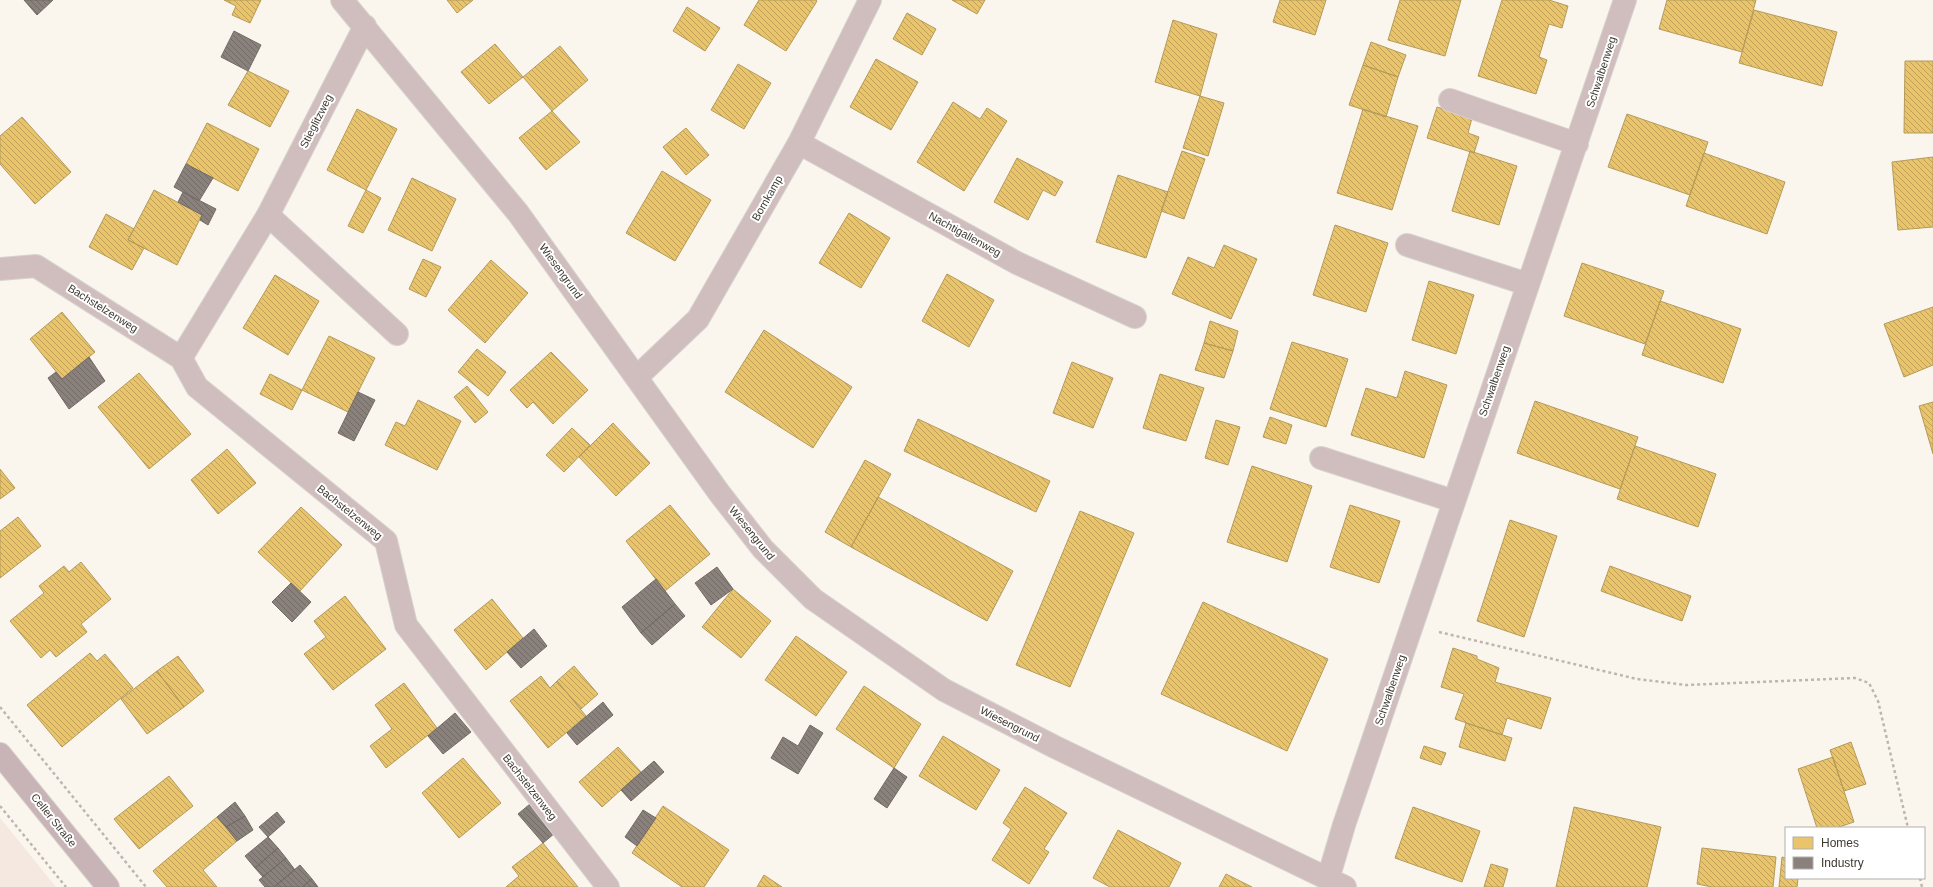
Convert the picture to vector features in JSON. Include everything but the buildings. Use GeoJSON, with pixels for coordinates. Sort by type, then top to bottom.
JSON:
{"type":"FeatureCollection","features":[{"type":"Feature","properties":{"kind":"main road","name":"Celler Straße"},"geometry":{"type":"LineString","coordinates":[[0,754],[108,887]]}},
{"type":"Feature","properties":{"kind":"street","name":"Wiesengrund"},"geometry":{"type":"LineString","coordinates":[[342,0],[518,213],[720,494],[763,549],[813,599],[944,690],[1056,747],[1336,883]]}},
{"type":"Feature","properties":{"kind":"street","name":"Bornkamp"},"geometry":{"type":"LineString","coordinates":[[637,377],[698,319],[799,143],[870,0]]}},
{"type":"Feature","properties":{"kind":"street","name":"Schwalbenweg"},"geometry":{"type":"LineString","coordinates":[[1336,883],[1344,825],[1453,501],[1527,284],[1577,144],[1625,0]]}},
{"type":"Feature","properties":{"kind":"street","name":"Stieglitzweg"},"geometry":{"type":"LineString","coordinates":[[181,358],[268,216],[365,26]]}},
{"type":"Feature","properties":{"kind":"street"},"geometry":{"type":"LineString","coordinates":[[1450,100],[1577,144]]}},
{"type":"Feature","properties":{"kind":"street","name":"Nachtigallenweg"},"geometry":{"type":"LineString","coordinates":[[799,143],[1017,263],[1135,317]]}},
{"type":"Feature","properties":{"kind":"street"},"geometry":{"type":"LineString","coordinates":[[268,216],[397,334]]}},
{"type":"Feature","properties":{"kind":"street"},"geometry":{"type":"LineString","coordinates":[[1407,245],[1527,284]]}},
{"type":"Feature","properties":{"kind":"street","name":"Bachstelzenweg"},"geometry":{"type":"LineString","coordinates":[[0,269],[36,266],[181,358],[197,387],[386,541],[406,625],[608,887]]}},
{"type":"Feature","properties":{"kind":"street"},"geometry":{"type":"LineString","coordinates":[[1321,458],[1453,501]]}},
{"type":"Feature","properties":{"kind":"path"},"geometry":{"type":"LineString","coordinates":[[1412,626],[1637,679],[1686,685],[1855,678],[1869,683],[1878,701],[1908,827]]}},
{"type":"Feature","properties":{"kind":"path"},"geometry":{"type":"LineString","coordinates":[[0,707],[146,887]]}},
{"type":"Feature","properties":{"kind":"path"},"geometry":{"type":"LineString","coordinates":[[0,806],[66,887]]}},
{"type":"Feature","properties":{"kind":"shaded area"},"geometry":{"type":"Polygon","coordinates":[[[0,818],[56,887],[0,887],[0,818]]]}}]}
